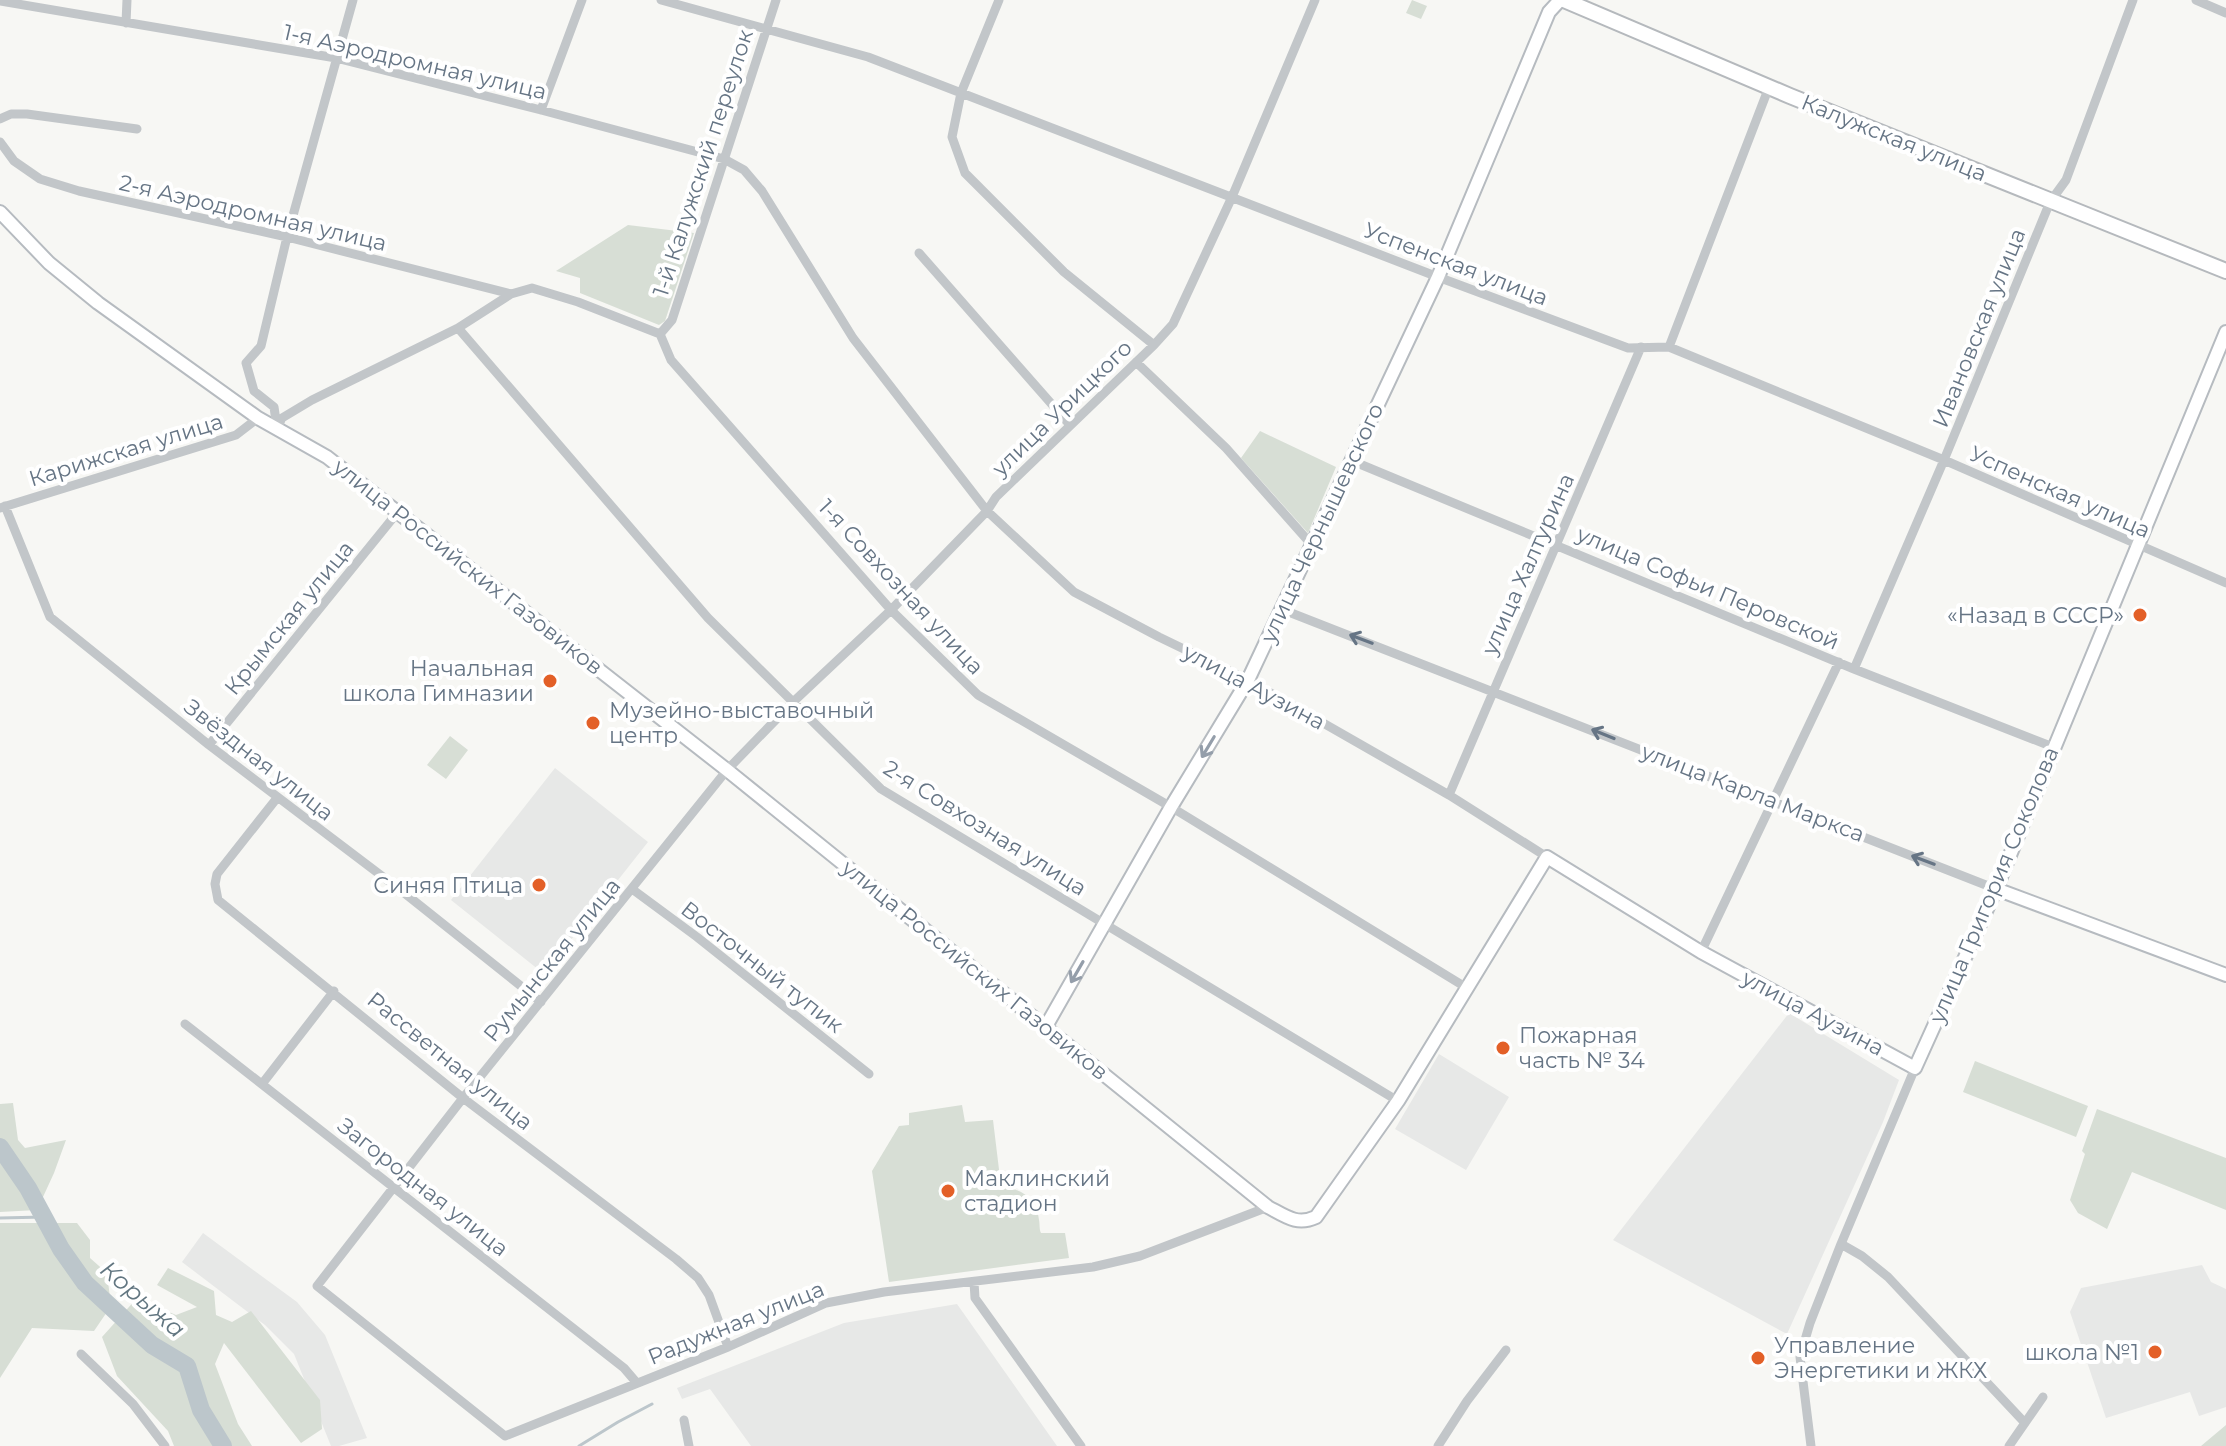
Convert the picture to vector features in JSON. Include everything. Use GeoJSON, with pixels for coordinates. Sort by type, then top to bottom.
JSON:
{"type":"FeatureCollection","features":[{"type":"Feature","properties":{"kind":"main road","name":"Калужская улица"},"geometry":{"type":"LineString","coordinates":[[1562,0],[2050,202],[2226,271]]}},
{"type":"Feature","properties":{"kind":"main road","name":"улица Чернышевского"},"geometry":{"type":"LineString","coordinates":[[1045,1028],[1171,807],[1248,680],[1438,277],[1549,12],[1562,0]]}},
{"type":"Feature","properties":{"kind":"main road","name":"улица Российских Газовиков"},"geometry":{"type":"LineString","coordinates":[[0,212],[49,263],[98,303],[258,418],[327,457],[727,770],[1268,1207],[1301,1222],[1316,1217],[1398,1101]]}},
{"type":"Feature","properties":{"kind":"main road","name":"улица Григория Соколова"},"geometry":{"type":"LineString","coordinates":[[1915,1068],[1996,889],[2226,332]]}},
{"type":"Feature","properties":{"kind":"main road","name":"улица Аузина"},"geometry":{"type":"LineString","coordinates":[[1547,857],[1701,952],[1915,1068]]}},
{"type":"Feature","properties":{"kind":"main road"},"geometry":{"type":"LineString","coordinates":[[1398,1101],[1547,857]]}},
{"type":"Feature","properties":{"kind":"main road","name":"улица Карла Маркса"},"geometry":{"type":"LineString","coordinates":[[1996,889],[2226,975]]}},
{"type":"Feature","properties":{"kind":"street"},"geometry":{"type":"LineString","coordinates":[[126,23],[127,0]]}},
{"type":"Feature","properties":{"kind":"street"},"geometry":{"type":"LineString","coordinates":[[277,428],[274,407],[254,391],[246,363],[261,346],[287,237],[353,0]]}},
{"type":"Feature","properties":{"kind":"street"},"geometry":{"type":"LineString","coordinates":[[541,110],[582,0]]}},
{"type":"Feature","properties":{"kind":"street","name":"Успенская улица"},"geometry":{"type":"LineString","coordinates":[[661,0],[868,57],[1628,348],[1669,347],[1944,460],[2226,583]]}},
{"type":"Feature","properties":{"kind":"street","name":"1-й Калужский переулок"},"geometry":{"type":"LineString","coordinates":[[660,334],[672,320],[776,0]]}},
{"type":"Feature","properties":{"kind":"street"},"geometry":{"type":"LineString","coordinates":[[999,0],[961,93],[952,137],[965,173],[1064,272],[1154,345]]}},
{"type":"Feature","properties":{"kind":"street","name":"улица Урицкого"},"geometry":{"type":"LineString","coordinates":[[727,770],[792,703],[891,610],[987,511],[996,497],[1173,324],[1232,197],[1315,0]]}},
{"type":"Feature","properties":{"kind":"street","name":"Ивановская улица"},"geometry":{"type":"LineString","coordinates":[[1854,669],[2050,202],[2066,180],[2133,0]]}},
{"type":"Feature","properties":{"kind":"street"},"geometry":{"type":"LineString","coordinates":[[2196,0],[2226,13]]}},
{"type":"Feature","properties":{"kind":"street","name":"1-я Аэродромная улица"},"geometry":{"type":"LineString","coordinates":[[0,1],[336,58],[724,159]]}},
{"type":"Feature","properties":{"kind":"street"},"geometry":{"type":"LineString","coordinates":[[1669,347],[1769,87]]}},
{"type":"Feature","properties":{"kind":"street"},"geometry":{"type":"LineString","coordinates":[[0,119],[11,114],[27,114],[137,129]]}},
{"type":"Feature","properties":{"kind":"street","name":"2-я Аэродромная улица"},"geometry":{"type":"LineString","coordinates":[[0,142],[14,161],[40,179],[79,191],[287,237],[511,294]]}},
{"type":"Feature","properties":{"kind":"street","name":"улица Аузина"},"geometry":{"type":"LineString","coordinates":[[724,159],[744,170],[762,191],[853,338],[987,511],[1074,592],[1248,680],[1449,795],[1547,857]]}},
{"type":"Feature","properties":{"kind":"street"},"geometry":{"type":"LineString","coordinates":[[919,253],[1070,425]]}},
{"type":"Feature","properties":{"kind":"street"},"geometry":{"type":"LineString","coordinates":[[277,428],[282,418],[312,400],[458,328],[511,294],[532,288],[660,334]]}},
{"type":"Feature","properties":{"kind":"street","name":"2-я Совхозная улица"},"geometry":{"type":"LineString","coordinates":[[458,328],[708,618],[881,789],[1398,1101]]}},
{"type":"Feature","properties":{"kind":"street","name":"1-я Совхозная улица"},"geometry":{"type":"LineString","coordinates":[[660,334],[671,360],[891,610],[978,695],[1171,807],[1467,988]]}},
{"type":"Feature","properties":{"kind":"street","name":"улица Халтурина"},"geometry":{"type":"LineString","coordinates":[[1449,795],[1641,347]]}},
{"type":"Feature","properties":{"kind":"street"},"geometry":{"type":"LineString","coordinates":[[1136,362],[1226,448],[1311,544]]}},
{"type":"Feature","properties":{"kind":"street","name":"Карижская улица"},"geometry":{"type":"LineString","coordinates":[[2,507],[236,435],[258,418]]}},
{"type":"Feature","properties":{"kind":"street","name":"улица Софьи Перовской"},"geometry":{"type":"LineString","coordinates":[[1350,460],[1854,669],[2053,747]]}},
{"type":"Feature","properties":{"kind":"street","name":"Звёздная улица"},"geometry":{"type":"LineString","coordinates":[[2,507],[50,617],[209,745],[403,892],[541,1002]]}},
{"type":"Feature","properties":{"kind":"street","name":"Крымская улица"},"geometry":{"type":"LineString","coordinates":[[209,745],[397,513]]}},
{"type":"Feature","properties":{"kind":"street","name":"улица Карла Маркса"},"geometry":{"type":"LineString","coordinates":[[1281,609],[1996,889]]}},
{"type":"Feature","properties":{"kind":"street"},"geometry":{"type":"LineString","coordinates":[[1701,952],[1839,662]]}},
{"type":"Feature","properties":{"kind":"street","name":"Румынская улица"},"geometry":{"type":"LineString","coordinates":[[317,1286],[463,1098],[727,770]]}},
{"type":"Feature","properties":{"kind":"street","name":"Рассветная улица"},"geometry":{"type":"LineString","coordinates":[[277,798],[217,874],[218,900],[463,1098],[698,1278],[709,1295],[728,1347]]}},
{"type":"Feature","properties":{"kind":"street","name":"Восточный тупик"},"geometry":{"type":"LineString","coordinates":[[632,889],[869,1074]]}},
{"type":"Feature","properties":{"kind":"street"},"geometry":{"type":"LineString","coordinates":[[262,1084],[334,991]]}},
{"type":"Feature","properties":{"kind":"street","name":"Загородная улица"},"geometry":{"type":"LineString","coordinates":[[185,1024],[624,1368],[636,1382]]}},
{"type":"Feature","properties":{"kind":"street","name":"улица Григория Соколова"},"geometry":{"type":"LineString","coordinates":[[1811,1446],[1800,1357],[1841,1244],[1915,1068]]}},
{"type":"Feature","properties":{"kind":"street","name":"Радужная улица"},"geometry":{"type":"LineString","coordinates":[[317,1286],[505,1436],[728,1347],[826,1303],[884,1292],[1093,1267],[1140,1256],[1268,1207]]}},
{"type":"Feature","properties":{"kind":"street"},"geometry":{"type":"LineString","coordinates":[[1841,1244],[1888,1277],[2025,1423]]}},
{"type":"Feature","properties":{"kind":"street"},"geometry":{"type":"LineString","coordinates":[[974,1282],[975,1298],[1081,1446]]}},
{"type":"Feature","properties":{"kind":"street"},"geometry":{"type":"LineString","coordinates":[[1438,1446],[1506,1350]]}},
{"type":"Feature","properties":{"kind":"street"},"geometry":{"type":"LineString","coordinates":[[81,1354],[133,1404],[165,1446]]}},
{"type":"Feature","properties":{"kind":"street"},"geometry":{"type":"LineString","coordinates":[[2009,1446],[2043,1397]]}},
{"type":"Feature","properties":{"kind":"street"},"geometry":{"type":"LineString","coordinates":[[684,1420],[689,1446]]}},
{"type":"Feature","properties":{"kind":"shaded area"},"geometry":{"type":"Polygon","coordinates":[[[1412,0],[1427,6],[1421,19],[1406,13],[1412,0]]]}},
{"type":"Feature","properties":{"kind":"shaded area"},"geometry":{"type":"Polygon","coordinates":[[[628,225],[694,233],[665,321],[659,325],[580,293],[580,278],[556,271],[628,225]]]}},
{"type":"Feature","properties":{"kind":"shaded area"},"geometry":{"type":"Polygon","coordinates":[[[1260,431],[1336,467],[1308,533],[1241,458],[1260,431]]]}},
{"type":"Feature","properties":{"kind":"shaded area"},"geometry":{"type":"Polygon","coordinates":[[[450,736],[468,750],[446,779],[427,765],[450,736]]]}},
{"type":"Feature","properties":{"kind":"shaded area","name":"Синяя Птица"},"geometry":{"type":"Polygon","coordinates":[[[555,768],[648,842],[544,974],[451,900],[555,768]]]}},
{"type":"Feature","properties":{"kind":"shaded area"},"geometry":{"type":"Polygon","coordinates":[[[1789,1013],[1899,1080],[1787,1334],[1613,1240],[1789,1013]]]}},
{"type":"Feature","properties":{"kind":"shaded area"},"geometry":{"type":"Polygon","coordinates":[[[1439,1054],[1509,1097],[1466,1170],[1395,1129],[1439,1054]]]}},
{"type":"Feature","properties":{"kind":"shaded area"},"geometry":{"type":"Polygon","coordinates":[[[1975,1061],[2088,1106],[2076,1137],[1963,1092],[1975,1061]]]}},
{"type":"Feature","properties":{"kind":"shaded area"},"geometry":{"type":"Polygon","coordinates":[[[13,1103],[18,1140],[25,1148],[66,1140],[37,1210],[0,1212],[0,1104],[13,1103]]]}},
{"type":"Feature","properties":{"kind":"shaded area","name":"Маклинский стадион"},"geometry":{"type":"Polygon","coordinates":[[[962,1105],[965,1122],[993,1120],[1001,1186],[1015,1189],[1031,1200],[1038,1212],[1041,1233],[1065,1233],[1069,1258],[889,1282],[872,1171],[899,1126],[909,1125],[909,1113],[962,1105]]]}},
{"type":"Feature","properties":{"kind":"shaded area"},"geometry":{"type":"Polygon","coordinates":[[[2097,1109],[2226,1158],[2226,1210],[2132,1172],[2107,1229],[2078,1213],[2070,1200],[2085,1154],[2082,1151],[2097,1109]]]}},
{"type":"Feature","properties":{"kind":"shaded area"},"geometry":{"type":"Polygon","coordinates":[[[0,1223],[77,1223],[90,1240],[90,1258],[107,1273],[111,1306],[94,1331],[32,1328],[0,1378],[0,1223]]]}},
{"type":"Feature","properties":{"kind":"shaded area"},"geometry":{"type":"Polygon","coordinates":[[[203,1233],[297,1302],[325,1335],[367,1438],[331,1446],[294,1354],[265,1325],[182,1262],[203,1233]]]}},
{"type":"Feature","properties":{"kind":"shaded area","name":"школа №1"},"geometry":{"type":"Polygon","coordinates":[[[2202,1265],[2211,1282],[2226,1289],[2226,1407],[2199,1416],[2190,1392],[2106,1418],[2070,1312],[2081,1288],[2202,1265]]]}},
{"type":"Feature","properties":{"kind":"shaded area"},"geometry":{"type":"Polygon","coordinates":[[[168,1268],[214,1291],[216,1315],[232,1322],[251,1311],[320,1400],[322,1429],[301,1443],[224,1343],[215,1364],[238,1424],[252,1446],[174,1446],[168,1431],[117,1376],[102,1337],[137,1298],[176,1315],[197,1307],[157,1285],[168,1268]]]}},
{"type":"Feature","properties":{"kind":"shaded area"},"geometry":{"type":"Polygon","coordinates":[[[957,1304],[1057,1446],[751,1446],[710,1389],[682,1399],[677,1388],[844,1323],[957,1304]]]}},
{"type":"Feature","properties":{"kind":"shaded area"},"geometry":{"type":"Polygon","coordinates":[[[2226,1425],[2226,1446],[2201,1446],[2226,1425]]]}},
{"type":"Feature","properties":{"kind":"waterway","name":"Корыжа"},"geometry":{"type":"LineString","coordinates":[[0,1147],[85,1283],[152,1345],[187,1366],[201,1410],[223,1446]]}},
{"type":"Feature","properties":{"kind":"waterway"},"geometry":{"type":"LineString","coordinates":[[0,1218],[44,1217]]}},
{"type":"Feature","properties":{"kind":"waterway"},"geometry":{"type":"LineString","coordinates":[[579,1446],[652,1404]]}},
{"type":"Feature","properties":{"kind":"place","name":"«Назад в СССР»"},"geometry":{"type":"Point","coordinates":[2140,615]}},
{"type":"Feature","properties":{"kind":"place","name":"Начальная школа Гимназии"},"geometry":{"type":"Point","coordinates":[550,681]}},
{"type":"Feature","properties":{"kind":"place","name":"Музейно-выставочный центр"},"geometry":{"type":"Point","coordinates":[593,723]}},
{"type":"Feature","properties":{"kind":"place","name":"Синяя Птица"},"geometry":{"type":"Point","coordinates":[539,885]}},
{"type":"Feature","properties":{"kind":"place","name":"Пожарная часть № 34"},"geometry":{"type":"Point","coordinates":[1503,1048]}},
{"type":"Feature","properties":{"kind":"place","name":"Маклинский стадион"},"geometry":{"type":"Point","coordinates":[948,1191]}},
{"type":"Feature","properties":{"kind":"place","name":"школа №1"},"geometry":{"type":"Point","coordinates":[2155,1352]}},
{"type":"Feature","properties":{"kind":"place","name":"Управление Энергетики и ЖКХ"},"geometry":{"type":"Point","coordinates":[1758,1358]}}]}
